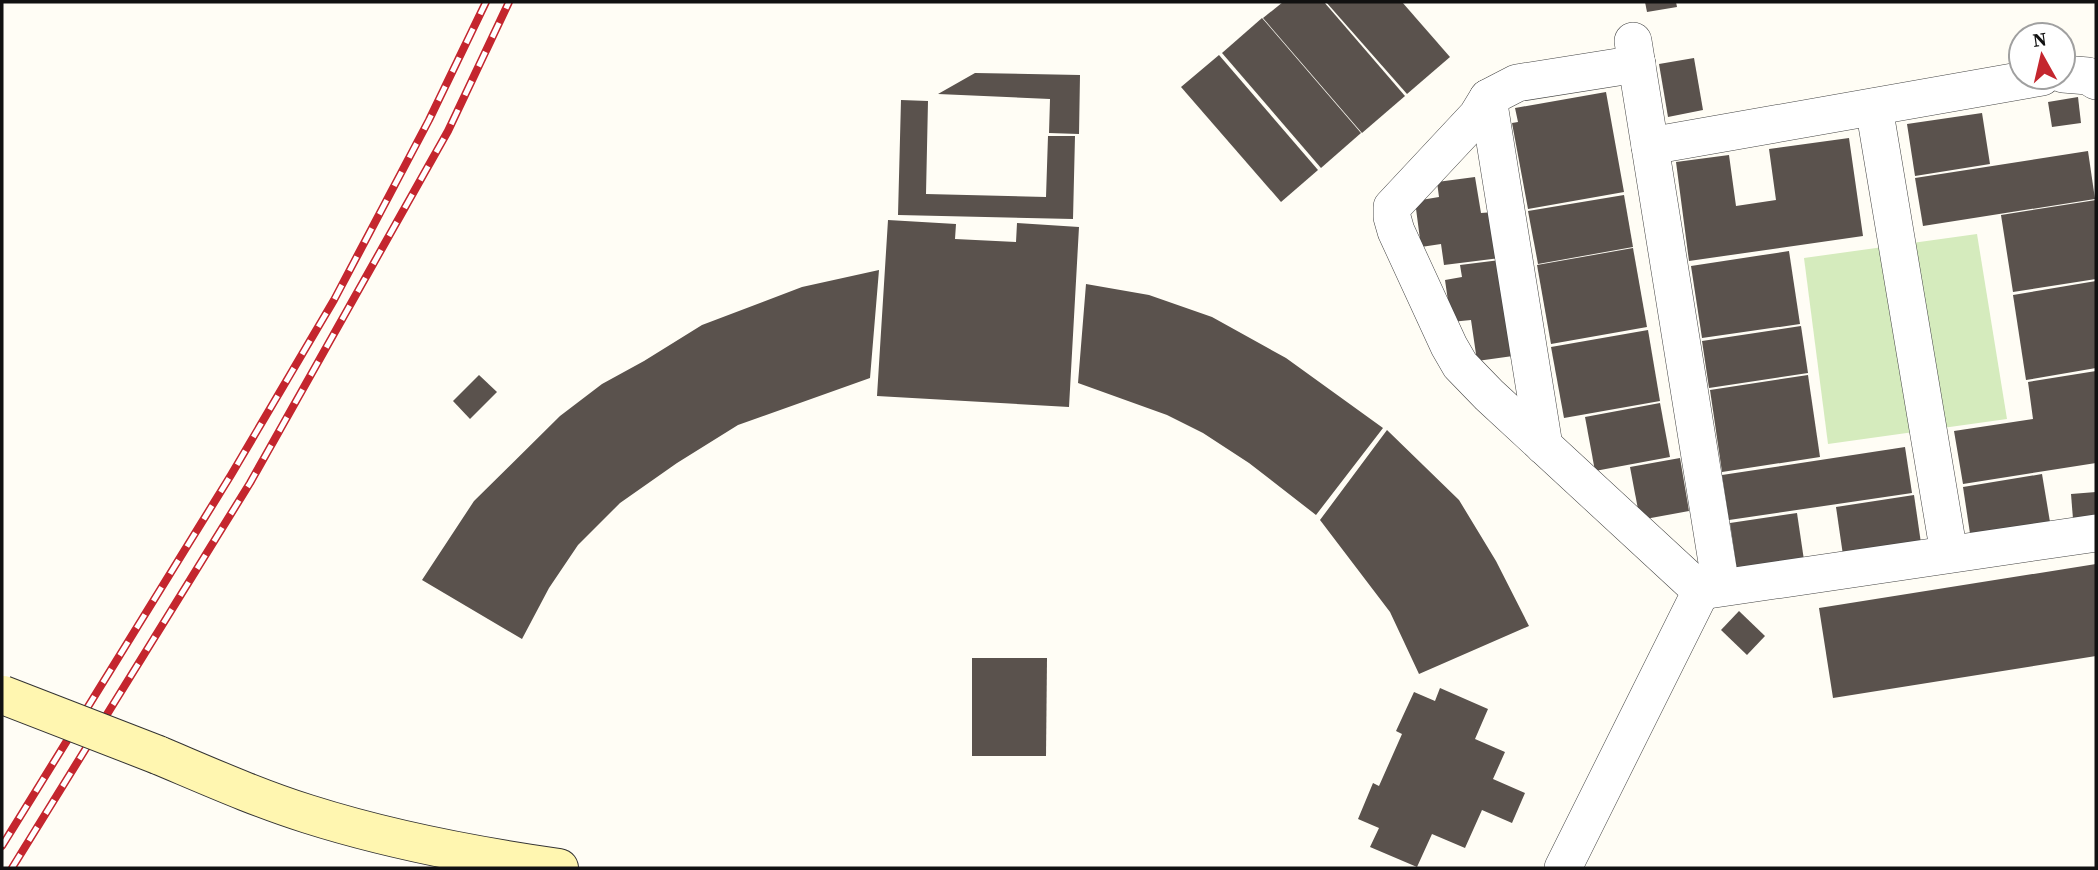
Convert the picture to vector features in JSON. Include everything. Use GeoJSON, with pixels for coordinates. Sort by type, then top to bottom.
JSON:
{"type":"FeatureCollection","features":[{"type":"Feature","properties":{"kind":"street"},"geometry":{"type":"LineString","coordinates":[[1563,868],[1711,589],[1635,52],[1517,83],[1488,98],[1477,117],[1392,207],[1392,218],[1438,325],[1461,365],[1489,395],[1544,446],[1711,589],[2096,533]]}},
{"type":"Feature","properties":{"kind":"street"},"geometry":{"type":"LineString","coordinates":[[1650,146],[2007,83]]}},
{"type":"Feature","properties":{"kind":"street"},"geometry":{"type":"LineString","coordinates":[[1488,98],[1544,446]]}},
{"type":"Feature","properties":{"kind":"street"},"geometry":{"type":"LineString","coordinates":[[1874,107],[1949,554]]}},
{"type":"Feature","properties":{"kind":"street"},"geometry":{"type":"LineString","coordinates":[[2,695],[272,802],[345,825],[488,858],[559,868]]}},
{"type":"Feature","properties":{"kind":"green space"},"geometry":{"type":"Polygon","coordinates":[[[1977,234],[2007,419],[1828,444],[1804,258],[1977,234]]]}},
{"type":"Feature","properties":{"kind":"building"},"geometry":{"type":"Polygon","coordinates":[[[1283,2],[1324,2],[1405,96],[1362,133],[1263,18],[1283,2]]]}},
{"type":"Feature","properties":{"kind":"building"},"geometry":{"type":"Polygon","coordinates":[[[1326,2],[1402,2],[1450,57],[1407,94],[1326,2]]]}},
{"type":"Feature","properties":{"kind":"building"},"geometry":{"type":"Polygon","coordinates":[[[1645,2],[1676,2],[1677,7],[1647,12],[1645,2]]]}},
{"type":"Feature","properties":{"kind":"building"},"geometry":{"type":"Polygon","coordinates":[[[1262,18],[1361,133],[1321,168],[1222,53],[1262,18]]]}},
{"type":"Feature","properties":{"kind":"building"},"geometry":{"type":"Polygon","coordinates":[[[1219,55],[1318,170],[1281,202],[1181,87],[1219,55]]]}},
{"type":"Feature","properties":{"kind":"building"},"geometry":{"type":"Polygon","coordinates":[[[1694,58],[1703,110],[1668,117],[1659,64],[1694,58]]]}},
{"type":"Feature","properties":{"kind":"building"},"geometry":{"type":"Polygon","coordinates":[[[975,73],[1080,75],[1079,134],[1049,133],[1050,99],[938,94],[975,73]]]}},
{"type":"Feature","properties":{"kind":"building"},"geometry":{"type":"Polygon","coordinates":[[[1606,92],[1624,192],[1528,209],[1512,123],[1518,122],[1515,108],[1606,92]]]}},
{"type":"Feature","properties":{"kind":"building"},"geometry":{"type":"Polygon","coordinates":[[[2078,97],[2081,123],[2052,127],[2048,102],[2078,97]]]}},
{"type":"Feature","properties":{"kind":"building"},"geometry":{"type":"Polygon","coordinates":[[[901,100],[928,101],[926,194],[1046,197],[1048,136],[1075,136],[1073,219],[898,215],[901,100]]]}},
{"type":"Feature","properties":{"kind":"building"},"geometry":{"type":"Polygon","coordinates":[[[1982,113],[1990,164],[1915,176],[1907,124],[1982,113]]]}},
{"type":"Feature","properties":{"kind":"building"},"geometry":{"type":"Polygon","coordinates":[[[1849,138],[1863,236],[1689,261],[1676,162],[1729,155],[1736,206],[1776,200],[1769,149],[1849,138]]]}},
{"type":"Feature","properties":{"kind":"building"},"geometry":{"type":"Polygon","coordinates":[[[2088,151],[2095,199],[1923,226],[1915,178],[2088,151]]]}},
{"type":"Feature","properties":{"kind":"building"},"geometry":{"type":"Polygon","coordinates":[[[1475,177],[1481,213],[1494,212],[1500,258],[1444,265],[1441,244],[1421,247],[1415,201],[1439,197],[1437,182],[1475,177]]]}},
{"type":"Feature","properties":{"kind":"building"},"geometry":{"type":"Polygon","coordinates":[[[1624,195],[1633,247],[1538,264],[1528,211],[1624,195]]]}},
{"type":"Feature","properties":{"kind":"building"},"geometry":{"type":"Polygon","coordinates":[[[2096,200],[2096,279],[2013,292],[2001,215],[2096,200]]]}},
{"type":"Feature","properties":{"kind":"building"},"geometry":{"type":"Polygon","coordinates":[[[888,220],[956,224],[955,239],[1016,242],[1017,223],[1079,227],[1069,407],[877,396],[888,220]]]}},
{"type":"Feature","properties":{"kind":"building"},"geometry":{"type":"Polygon","coordinates":[[[1633,248],[1647,327],[1551,344],[1537,265],[1633,248]]]}},
{"type":"Feature","properties":{"kind":"building"},"geometry":{"type":"Polygon","coordinates":[[[1789,251],[1800,324],[1702,338],[1691,266],[1789,251]]]}},
{"type":"Feature","properties":{"kind":"building"},"geometry":{"type":"Polygon","coordinates":[[[1500,260],[1513,356],[1477,361],[1471,320],[1451,322],[1445,280],[1462,277],[1460,265],[1500,260]]]}},
{"type":"Feature","properties":{"kind":"building"},"geometry":{"type":"Polygon","coordinates":[[[879,270],[870,378],[738,425],[620,503],[578,545],[549,588],[522,639],[422,580],[474,501],[560,416],[602,384],[702,325],[802,287],[879,270]]]}},
{"type":"Feature","properties":{"kind":"building"},"geometry":{"type":"Polygon","coordinates":[[[2096,281],[2096,368],[2026,380],[2013,295],[2096,281]]]}},
{"type":"Feature","properties":{"kind":"building"},"geometry":{"type":"Polygon","coordinates":[[[1086,284],[1149,295],[1212,317],[1286,358],[1383,428],[1316,515],[1249,463],[1203,433],[1167,415],[1078,383],[1086,284]]]}},
{"type":"Feature","properties":{"kind":"building"},"geometry":{"type":"Polygon","coordinates":[[[1801,326],[1808,373],[1709,388],[1702,341],[1801,326]]]}},
{"type":"Feature","properties":{"kind":"building"},"geometry":{"type":"Polygon","coordinates":[[[1648,330],[1660,401],[1564,418],[1551,347],[1648,330]]]}},
{"type":"Feature","properties":{"kind":"building"},"geometry":{"type":"Polygon","coordinates":[[[2096,371],[2096,463],[1963,484],[1954,431],[2033,419],[2028,382],[2096,371]]]}},
{"type":"Feature","properties":{"kind":"building"},"geometry":{"type":"Polygon","coordinates":[[[479,375],[497,392],[470,419],[453,401],[479,375]]]}},
{"type":"Feature","properties":{"kind":"building"},"geometry":{"type":"Polygon","coordinates":[[[1808,375],[1820,457],[1722,472],[1710,390],[1808,375]]]}},
{"type":"Feature","properties":{"kind":"building"},"geometry":{"type":"Polygon","coordinates":[[[1660,403],[1670,457],[1595,471],[1585,417],[1660,403]]]}},
{"type":"Feature","properties":{"kind":"building"},"geometry":{"type":"Polygon","coordinates":[[[1387,430],[1459,500],[1496,561],[1529,626],[1419,674],[1390,612],[1320,520],[1387,430]]]}},
{"type":"Feature","properties":{"kind":"building"},"geometry":{"type":"Polygon","coordinates":[[[1905,447],[1912,493],[1729,520],[1722,475],[1905,447]]]}},
{"type":"Feature","properties":{"kind":"building"},"geometry":{"type":"Polygon","coordinates":[[[1680,458],[1689,511],[1640,520],[1630,467],[1680,458]]]}},
{"type":"Feature","properties":{"kind":"building"},"geometry":{"type":"Polygon","coordinates":[[[2042,474],[2051,528],[1971,540],[1963,487],[2042,474]]]}},
{"type":"Feature","properties":{"kind":"building"},"geometry":{"type":"Polygon","coordinates":[[[2096,492],[2096,516],[2073,519],[2071,494],[2096,492]]]}},
{"type":"Feature","properties":{"kind":"building"},"geometry":{"type":"Polygon","coordinates":[[[1914,495],[1922,550],[1844,562],[1836,507],[1914,495]]]}},
{"type":"Feature","properties":{"kind":"building"},"geometry":{"type":"Polygon","coordinates":[[[1797,513],[1805,567],[1738,577],[1730,523],[1797,513]]]}},
{"type":"Feature","properties":{"kind":"building"},"geometry":{"type":"Polygon","coordinates":[[[2096,564],[2096,656],[1833,698],[1819,608],[2096,564]]]}},
{"type":"Feature","properties":{"kind":"building"},"geometry":{"type":"Polygon","coordinates":[[[1739,611],[1765,636],[1747,655],[1721,630],[1739,611]]]}},
{"type":"Feature","properties":{"kind":"building"},"geometry":{"type":"Polygon","coordinates":[[[972,658],[1047,658],[1046,756],[972,756],[972,658]]]}},
{"type":"Feature","properties":{"kind":"building"},"geometry":{"type":"Polygon","coordinates":[[[1440,688],[1488,709],[1475,739],[1505,752],[1493,779],[1525,793],[1512,823],[1482,810],[1465,848],[1432,834],[1417,867],[1370,847],[1379,828],[1358,819],[1373,783],[1379,786],[1402,734],[1396,731],[1414,692],[1435,701],[1440,688]]]}},
{"type":"Feature","properties":{"kind":"railway"},"geometry":{"type":"LineString","coordinates":[[2,846],[231,475],[334,300],[429,120],[486,2]]}},
{"type":"Feature","properties":{"kind":"railway"},"geometry":{"type":"LineString","coordinates":[[12,868],[250,483],[448,131],[509,2]]}}]}
